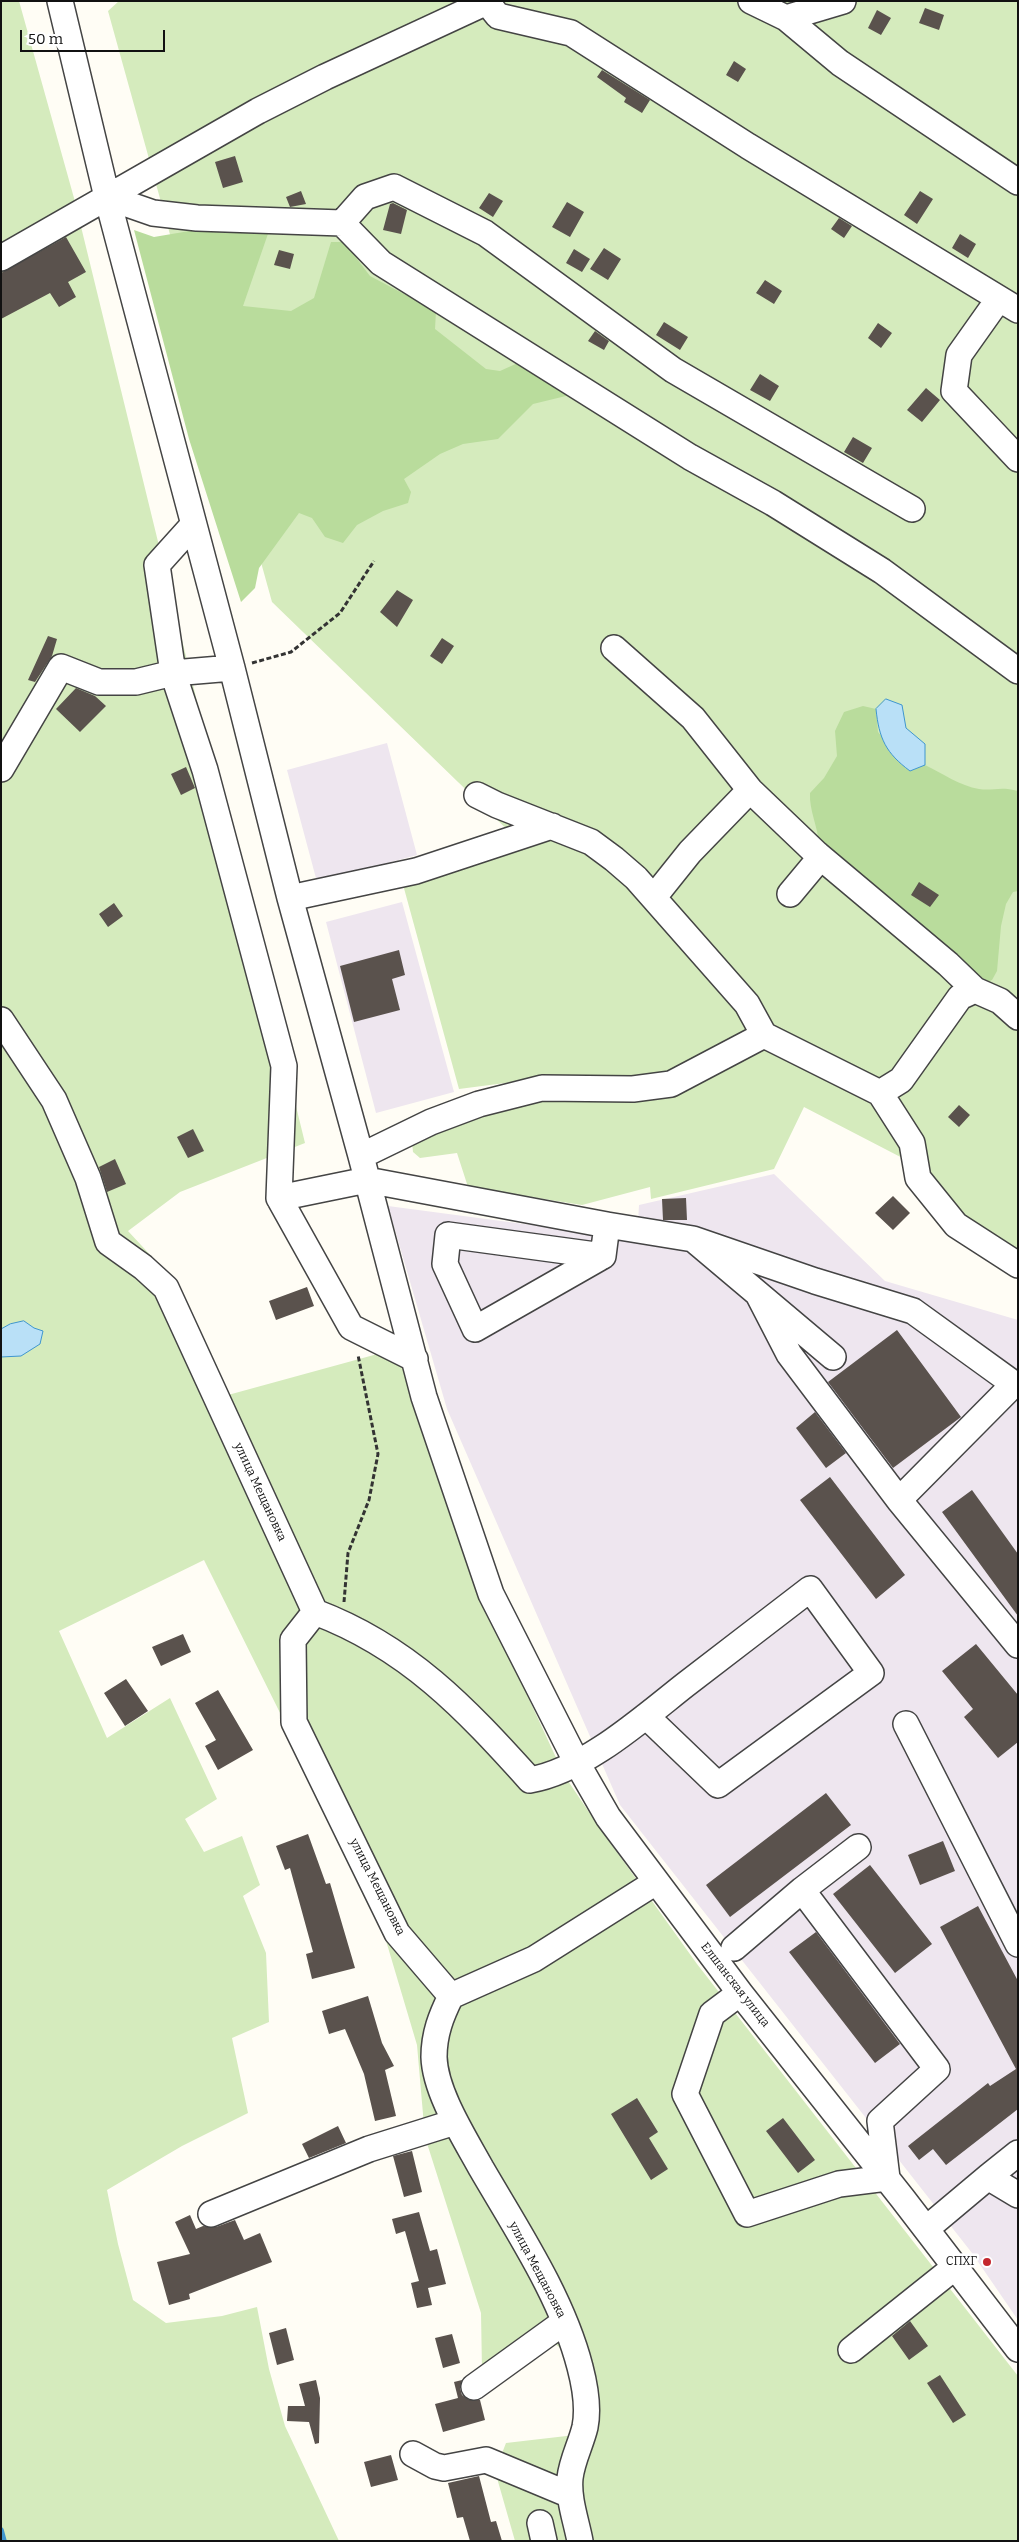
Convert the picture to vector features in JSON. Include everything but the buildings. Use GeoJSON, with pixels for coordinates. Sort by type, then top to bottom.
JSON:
{"type":"FeatureCollection","features":[{"type":"Feature","properties":{"kind":"street","name":"Елшанская улица"},"geometry":{"type":"LineString","coordinates":[[60,1],[108,197],[232,668],[290,898],[362,1156],[424,1397],[491,1594],[577,1764],[608,1817],[740,1993],[887,2178],[1018,2349]]}},
{"type":"Feature","properties":{"kind":"street"},"geometry":{"type":"LineString","coordinates":[[752,1],[786,18],[840,63],[1018,182]]}},
{"type":"Feature","properties":{"kind":"street"},"geometry":{"type":"LineString","coordinates":[[786,18],[843,1]]}},
{"type":"Feature","properties":{"kind":"street"},"geometry":{"type":"LineString","coordinates":[[1,258],[275,102],[487,2],[498,16],[571,33],[748,146],[1008,305],[959,355],[954,390],[1018,459]]}},
{"type":"Feature","properties":{"kind":"street"},"geometry":{"type":"LineString","coordinates":[[342,223],[365,197],[394,187],[485,233],[673,370],[912,508]]}},
{"type":"Feature","properties":{"kind":"street"},"geometry":{"type":"LineString","coordinates":[[108,197],[153,213],[197,218],[342,223],[382,263],[690,457],[773,503],[882,571],[1018,671]]}},
{"type":"Feature","properties":{"kind":"street"},"geometry":{"type":"LineString","coordinates":[[193,525],[157,565],[173,673],[205,770],[284,1066],[279,1198],[351,1327],[415,1359]]}},
{"type":"Feature","properties":{"kind":"street"},"geometry":{"type":"LineString","coordinates":[[614,648],[693,718],[750,790],[817,854],[948,964],[975,990],[1000,1001],[1018,1017]]}},
{"type":"Feature","properties":{"kind":"street"},"geometry":{"type":"LineString","coordinates":[[1,768],[61,667],[99,682],[136,682],[173,673],[232,668]]}},
{"type":"Feature","properties":{"kind":"street"},"geometry":{"type":"LineString","coordinates":[[654,897],[690,852],[750,790]]}},
{"type":"Feature","properties":{"kind":"street"},"geometry":{"type":"LineString","coordinates":[[477,795],[497,805],[591,842],[636,878],[747,1004],[764,1035],[880,1093],[912,1144],[918,1178],[923,1185],[956,1225],[1018,1265]]}},
{"type":"Feature","properties":{"kind":"street"},"geometry":{"type":"LineString","coordinates":[[290,898],[416,871],[552,826]]}},
{"type":"Feature","properties":{"kind":"street"},"geometry":{"type":"LineString","coordinates":[[790,894],[815,864],[817,854]]}},
{"type":"Feature","properties":{"kind":"street"},"geometry":{"type":"LineString","coordinates":[[880,1093],[901,1080],[960,998],[975,990]]}},
{"type":"Feature","properties":{"kind":"street","name":"улица Мещановка"},"geometry":{"type":"LineString","coordinates":[[1,1020],[54,1100],[88,1178],[108,1242],[143,1267],[166,1288],[315,1612],[292,1640],[294,1722],[397,1933],[451,1996],[438,2023],[434,2058],[442,2090],[455,2122],[533,2258],[564,2322],[581,2368],[587,2404],[585,2427],[572,2464],[570,2495],[580,2541]]}},
{"type":"Feature","properties":{"kind":"street"},"geometry":{"type":"LineString","coordinates":[[362,1156],[431,1122],[480,1104],[542,1088],[633,1089],[671,1084],[764,1035]]}},
{"type":"Feature","properties":{"kind":"street"},"geometry":{"type":"LineString","coordinates":[[279,1198],[367,1180],[607,1225],[693,1239],[815,1281],[914,1311],[1016,1384],[899,1500]]}},
{"type":"Feature","properties":{"kind":"street"},"geometry":{"type":"LineString","coordinates":[[603,1256],[607,1225]]}},
{"type":"Feature","properties":{"kind":"street"},"geometry":{"type":"LineString","coordinates":[[448,1235],[603,1256],[474,1329],[445,1264],[448,1235]]}},
{"type":"Feature","properties":{"kind":"street"},"geometry":{"type":"LineString","coordinates":[[693,1239],[833,1357]]}},
{"type":"Feature","properties":{"kind":"street"},"geometry":{"type":"LineString","coordinates":[[758,1294],[789,1354],[899,1500],[1018,1645]]}},
{"type":"Feature","properties":{"kind":"street"},"geometry":{"type":"LineString","coordinates":[[315,1612],[342,1622],[418,1668],[472,1716],[530,1780],[546,1777],[577,1764],[646,1716],[810,1589],[871,1673],[718,1785],[646,1716]]}},
{"type":"Feature","properties":{"kind":"street"},"geometry":{"type":"LineString","coordinates":[[906,1724],[1018,1944]]}},
{"type":"Feature","properties":{"kind":"street"},"geometry":{"type":"LineString","coordinates":[[734,1948],[802,1890],[858,1847]]}},
{"type":"Feature","properties":{"kind":"street"},"geometry":{"type":"LineString","coordinates":[[451,1996],[534,1959],[656,1882]]}},
{"type":"Feature","properties":{"kind":"street"},"geometry":{"type":"LineString","coordinates":[[740,1993],[712,2014],[685,2094],[747,2214],[839,2184],[887,2178],[880,2121],[937,2069],[802,1890]]}},
{"type":"Feature","properties":{"kind":"street"},"geometry":{"type":"LineString","coordinates":[[211,2214],[369,2149],[455,2122]]}},
{"type":"Feature","properties":{"kind":"street"},"geometry":{"type":"LineString","coordinates":[[926,2229],[1018,2153]]}},
{"type":"Feature","properties":{"kind":"street"},"geometry":{"type":"LineString","coordinates":[[988,2177],[1018,2195]]}},
{"type":"Feature","properties":{"kind":"street"},"geometry":{"type":"LineString","coordinates":[[851,2350],[955,2267]]}},
{"type":"Feature","properties":{"kind":"street"},"geometry":{"type":"LineString","coordinates":[[474,2387],[564,2322]]}},
{"type":"Feature","properties":{"kind":"street"},"geometry":{"type":"LineString","coordinates":[[413,2454],[435,2466],[444,2468],[486,2460],[570,2495]]}},
{"type":"Feature","properties":{"kind":"path"},"geometry":{"type":"LineString","coordinates":[[232,668],[291,652],[340,613],[374,562]]}},
{"type":"Feature","properties":{"kind":"path"},"geometry":{"type":"LineString","coordinates":[[342,1622],[348,1553],[369,1500],[378,1454],[351,1327]]}},
{"type":"Feature","properties":{"kind":"shaded area"},"geometry":{"type":"Polygon","coordinates":[[[387,743],[417,855],[317,882],[287,770],[387,743]]]}},
{"type":"Feature","properties":{"kind":"shaded area"},"geometry":{"type":"Polygon","coordinates":[[[402,902],[454,1092],[376,1113],[326,922],[402,902]]]}},
{"type":"Feature","properties":{"kind":"shaded area"},"geometry":{"type":"Polygon","coordinates":[[[774,1174],[885,1281],[1018,1320],[1018,2320],[972,2253],[620,1805],[447,1409],[388,1206],[637,1239],[639,1205],[774,1174]]]}},
{"type":"Feature","properties":{"kind":"green space"},"geometry":{"type":"Polygon","coordinates":[[[1,1],[19,1],[74,198],[305,1143],[180,1192],[128,1231],[167,1273],[228,1395],[403,1347],[482,1597],[564,1775],[697,1964],[1018,2376],[1018,2541],[515,2541],[495,2471],[506,2443],[575,2435],[576,2361],[554,2343],[482,2370],[481,2313],[425,2137],[417,2045],[384,1934],[294,1741],[204,1560],[59,1631],[107,1738],[170,1698],[217,1799],[185,1819],[204,1852],[242,1836],[260,1885],[243,1896],[266,1953],[269,2022],[232,2038],[248,2113],[182,2146],[107,2190],[118,2244],[133,2300],[166,2323],[222,2316],[257,2307],[269,2369],[285,2426],[339,2541],[1,2541],[1,1]]]}},
{"type":"Feature","properties":{"kind":"green space"},"geometry":{"type":"Polygon","coordinates":[[[119,1],[1018,1],[1018,1261],[990,1250],[914,1164],[804,1107],[774,1169],[651,1199],[650,1187],[582,1205],[468,1187],[457,1153],[420,1158],[413,1152],[412,1142],[457,1118],[543,1096],[675,1091],[722,1045],[652,1078],[536,1079],[459,1089],[402,881],[520,842],[272,602],[108,11],[119,1]]]}},
{"type":"Feature","properties":{"kind":"green space"},"geometry":{"type":"Polygon","coordinates":[[[219,226],[270,228],[243,306],[291,311],[314,298],[331,242],[344,242],[370,276],[436,311],[435,329],[486,369],[500,371],[520,362],[570,395],[533,404],[498,439],[463,444],[440,454],[404,479],[411,492],[408,503],[383,511],[357,525],[343,543],[325,537],[312,518],[299,513],[259,568],[255,588],[241,602],[189,439],[134,230],[154,237],[219,226]]]}},
{"type":"Feature","properties":{"kind":"green space"},"geometry":{"type":"Polygon","coordinates":[[[863,706],[876,709],[878,732],[910,771],[925,765],[958,782],[979,789],[1018,791],[1018,891],[1013,892],[1006,904],[1001,926],[997,971],[992,980],[985,983],[819,844],[810,793],[824,778],[837,756],[835,731],[844,712],[863,706]]]}},
{"type":"Feature","properties":{"kind":"water"},"geometry":{"type":"Polygon","coordinates":[[[886,699],[902,705],[906,728],[925,744],[925,765],[910,771],[889,751],[879,729],[876,709],[886,699]]]}},
{"type":"Feature","properties":{"kind":"water"},"geometry":{"type":"Polygon","coordinates":[[[24,1321],[34,1328],[43,1331],[40,1344],[21,1356],[1,1357],[1,1329],[10,1324],[24,1321]]]}},
{"type":"Feature","properties":{"kind":"waterway"},"geometry":{"type":"LineString","coordinates":[[1,2530],[4,2541]]}},
{"type":"Feature","properties":{"kind":"place","name":"СПХГ"},"geometry":{"type":"Point","coordinates":[987,2262]}}]}
